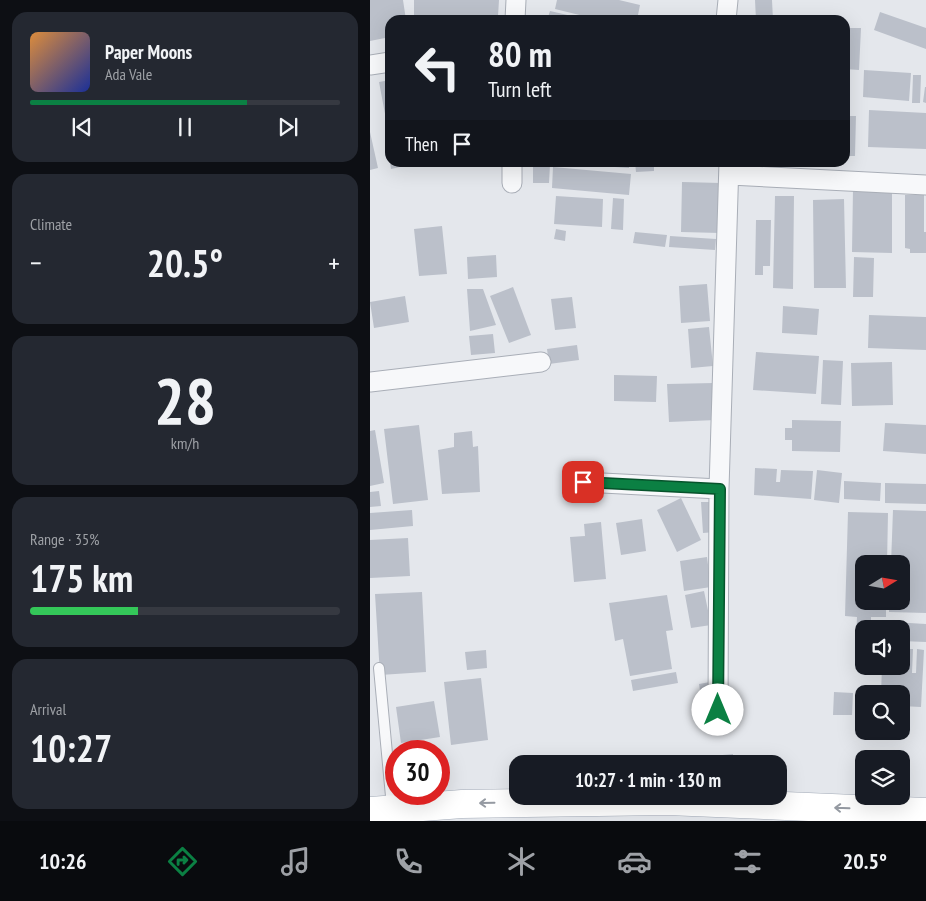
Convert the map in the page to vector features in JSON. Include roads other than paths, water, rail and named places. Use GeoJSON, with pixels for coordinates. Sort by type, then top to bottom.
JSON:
{"type":"FeatureCollection","features":[{"type":"Feature","properties":{"kind":"main road"},"geometry":{"type":"LineString","coordinates":[[381,809],[528,802],[668,801],[926,812]]}},
{"type":"Feature","properties":{"kind":"street"},"geometry":{"type":"LineString","coordinates":[[515,15],[516,0]]}},
{"type":"Feature","properties":{"kind":"street"},"geometry":{"type":"LineString","coordinates":[[726,15],[728,0]]}},
{"type":"Feature","properties":{"kind":"street"},"geometry":{"type":"LineString","coordinates":[[370,65],[385,63]]}},
{"type":"Feature","properties":{"kind":"street"},"geometry":{"type":"LineString","coordinates":[[512,167],[512,183]]}},
{"type":"Feature","properties":{"kind":"street"},"geometry":{"type":"LineString","coordinates":[[718,710],[720,489],[730,169],[926,185]]}},
{"type":"Feature","properties":{"kind":"street"},"geometry":{"type":"LineString","coordinates":[[370,382],[541,362]]}},
{"type":"Feature","properties":{"kind":"street"},"geometry":{"type":"LineString","coordinates":[[583,482],[720,489]]}},
{"type":"Feature","properties":{"kind":"lane"},"geometry":{"type":"LineString","coordinates":[[378,668],[381,809]]}}]}
